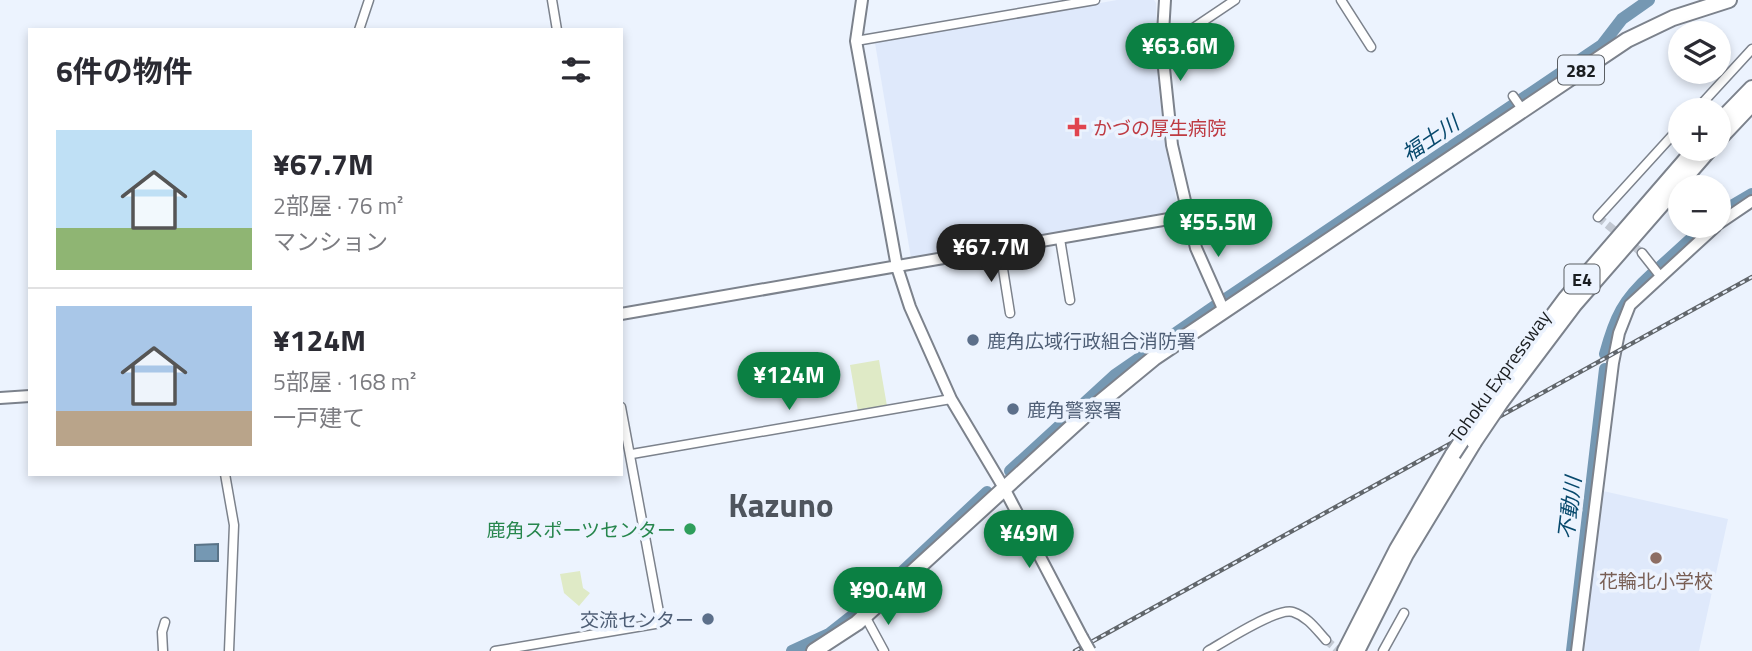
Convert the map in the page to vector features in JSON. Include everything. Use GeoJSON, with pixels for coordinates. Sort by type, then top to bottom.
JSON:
{"type":"FeatureCollection","features":[{"type":"Feature","properties":{"kind":"highway","name":"282"},"geometry":{"type":"LineString","coordinates":[[814,651],[865,616],[932,558],[1004,488],[1114,389],[1223,311],[1627,40],[1673,18],[1729,0]]}},
{"type":"Feature","properties":{"kind":"highway"},"geometry":{"type":"LineString","coordinates":[[1731,110],[1752,88]]}},
{"type":"Feature","properties":{"kind":"highway"},"geometry":{"type":"LineString","coordinates":[[1731,126],[1752,104]]}},
{"type":"Feature","properties":{"kind":"highway","name":"Tohoku Expressway"},"geometry":{"type":"LineString","coordinates":[[1345,651],[1397,549],[1452,454],[1478,416],[1566,298],[1685,161]]}},
{"type":"Feature","properties":{"kind":"highway","name":"Tohoku Expressway"},"geometry":{"type":"LineString","coordinates":[[1357,651],[1406,554],[1474,442],[1574,305],[1700,161]]}},
{"type":"Feature","properties":{"kind":"street"},"geometry":{"type":"LineString","coordinates":[[360,28],[369,0]]}},
{"type":"Feature","properties":{"kind":"street"},"geometry":{"type":"LineString","coordinates":[[552,0],[558,28]]}},
{"type":"Feature","properties":{"kind":"street"},"geometry":{"type":"LineString","coordinates":[[862,0],[856,41],[897,267],[931,359],[951,399],[1004,488],[1090,651]]}},
{"type":"Feature","properties":{"kind":"street"},"geometry":{"type":"LineString","coordinates":[[856,41],[1095,0]]}},
{"type":"Feature","properties":{"kind":"street"},"geometry":{"type":"LineString","coordinates":[[1165,0],[1162,49],[1172,145],[1186,216],[1196,248],[1223,311]]}},
{"type":"Feature","properties":{"kind":"street"},"geometry":{"type":"LineString","coordinates":[[1162,49],[1235,0]]}},
{"type":"Feature","properties":{"kind":"street"},"geometry":{"type":"LineString","coordinates":[[1341,0],[1371,47]]}},
{"type":"Feature","properties":{"kind":"street"},"geometry":{"type":"LineString","coordinates":[[1707,98],[1752,49]]}},
{"type":"Feature","properties":{"kind":"street"},"geometry":{"type":"LineString","coordinates":[[1513,96],[1522,109]]}},
{"type":"Feature","properties":{"kind":"street"},"geometry":{"type":"LineString","coordinates":[[1598,216],[1668,140]]}},
{"type":"Feature","properties":{"kind":"street"},"geometry":{"type":"LineString","coordinates":[[1731,215],[1752,201]]}},
{"type":"Feature","properties":{"kind":"street"},"geometry":{"type":"LineString","coordinates":[[623,314],[1186,216]]}},
{"type":"Feature","properties":{"kind":"street"},"geometry":{"type":"LineString","coordinates":[[1577,651],[1594,505],[1619,333],[1630,305],[1703,238]]}},
{"type":"Feature","properties":{"kind":"street"},"geometry":{"type":"LineString","coordinates":[[1060,239],[1070,300]]}},
{"type":"Feature","properties":{"kind":"street"},"geometry":{"type":"LineString","coordinates":[[1000,250],[1010,313]]}},
{"type":"Feature","properties":{"kind":"street"},"geometry":{"type":"LineString","coordinates":[[1642,253],[1661,277]]}},
{"type":"Feature","properties":{"kind":"street"},"geometry":{"type":"LineString","coordinates":[[0,398],[28,396]]}},
{"type":"Feature","properties":{"kind":"street"},"geometry":{"type":"LineString","coordinates":[[632,454],[951,399]]}},
{"type":"Feature","properties":{"kind":"street"},"geometry":{"type":"LineString","coordinates":[[495,651],[661,623],[632,454],[628,448],[623,419]]}},
{"type":"Feature","properties":{"kind":"street"},"geometry":{"type":"LineString","coordinates":[[225,476],[234,525],[229,651]]}},
{"type":"Feature","properties":{"kind":"street"},"geometry":{"type":"LineString","coordinates":[[1208,651],[1276,614],[1290,611],[1311,622],[1326,640]]}},
{"type":"Feature","properties":{"kind":"street"},"geometry":{"type":"LineString","coordinates":[[1383,651],[1404,613]]}},
{"type":"Feature","properties":{"kind":"street"},"geometry":{"type":"LineString","coordinates":[[865,616],[884,651]]}},
{"type":"Feature","properties":{"kind":"street"},"geometry":{"type":"LineString","coordinates":[[163,651],[165,622]]}},
{"type":"Feature","properties":{"kind":"shaded area"},"geometry":{"type":"Polygon","coordinates":[[[1117,0],[1154,0],[1156,3],[1159,94],[1178,211],[911,258],[875,43],[1117,0]]]}},
{"type":"Feature","properties":{"kind":"shaded area","name":"花輪北小学校"},"geometry":{"type":"Polygon","coordinates":[[[1603,491],[1728,519],[1699,651],[1585,651],[1587,597],[1603,491]]]}},
{"type":"Feature","properties":{"kind":"green space"},"geometry":{"type":"Polygon","coordinates":[[[879,360],[887,406],[858,411],[850,365],[879,360]]]}},
{"type":"Feature","properties":{"kind":"green space"},"geometry":{"type":"Polygon","coordinates":[[[580,571],[583,588],[590,593],[579,606],[564,593],[560,574],[580,571]]]}},
{"type":"Feature","properties":{"kind":"water"},"geometry":{"type":"Polygon","coordinates":[[[218,544],[218,561],[195,561],[195,545],[218,544]]]}},
{"type":"Feature","properties":{"kind":"waterway","name":"福士川"},"geometry":{"type":"LineString","coordinates":[[1224,300],[1602,45],[1622,19],[1649,0]]}},
{"type":"Feature","properties":{"kind":"waterway","name":"不動川"},"geometry":{"type":"LineString","coordinates":[[1731,206],[1752,194]]}},
{"type":"Feature","properties":{"kind":"waterway","name":"不動川"},"geometry":{"type":"LineString","coordinates":[[1661,266],[1692,238]]}},
{"type":"Feature","properties":{"kind":"waterway","name":"不動川"},"geometry":{"type":"LineString","coordinates":[[1605,354],[1621,310],[1652,274]]}},
{"type":"Feature","properties":{"kind":"waterway","name":"福士川"},"geometry":{"type":"LineString","coordinates":[[1010,471],[1115,375],[1215,306]]}},
{"type":"Feature","properties":{"kind":"waterway","name":"不動川"},"geometry":{"type":"LineString","coordinates":[[1572,651],[1605,369]]}},
{"type":"Feature","properties":{"kind":"waterway","name":"福士川"},"geometry":{"type":"LineString","coordinates":[[889,584],[987,492]]}},
{"type":"Feature","properties":{"kind":"waterway","name":"福士川"},"geometry":{"type":"LineString","coordinates":[[792,651],[829,634],[876,597]]}},
{"type":"Feature","properties":{"kind":"tunnel"},"geometry":{"type":"LineString","coordinates":[[1598,217],[1642,253]]}},
{"type":"Feature","properties":{"kind":"tunnel"},"geometry":{"type":"LineString","coordinates":[[1326,640],[1339,651]]}},
{"type":"Feature","properties":{"kind":"railway"},"geometry":{"type":"LineString","coordinates":[[1075,651],[1752,277]]}},
{"type":"Feature","properties":{"kind":"place","name":"かづの厚生病院"},"geometry":{"type":"Point","coordinates":[1077,127]}},
{"type":"Feature","properties":{"kind":"place","name":"鹿角広域行政組合消防署"},"geometry":{"type":"Point","coordinates":[973,340]}},
{"type":"Feature","properties":{"kind":"place","name":"鹿角警察署"},"geometry":{"type":"Point","coordinates":[1013,409]}},
{"type":"Feature","properties":{"kind":"place","name":"鹿角スポーツセンター"},"geometry":{"type":"Point","coordinates":[690,529]}},
{"type":"Feature","properties":{"kind":"place","name":"花輪北小学校"},"geometry":{"type":"Point","coordinates":[1656,558]}},
{"type":"Feature","properties":{"kind":"place","name":"交流センター"},"geometry":{"type":"Point","coordinates":[708,619]}},
{"type":"Feature","properties":{"kind":"district","name":"Kazuno"},"geometry":{"type":"Point","coordinates":[781,505]}}]}
